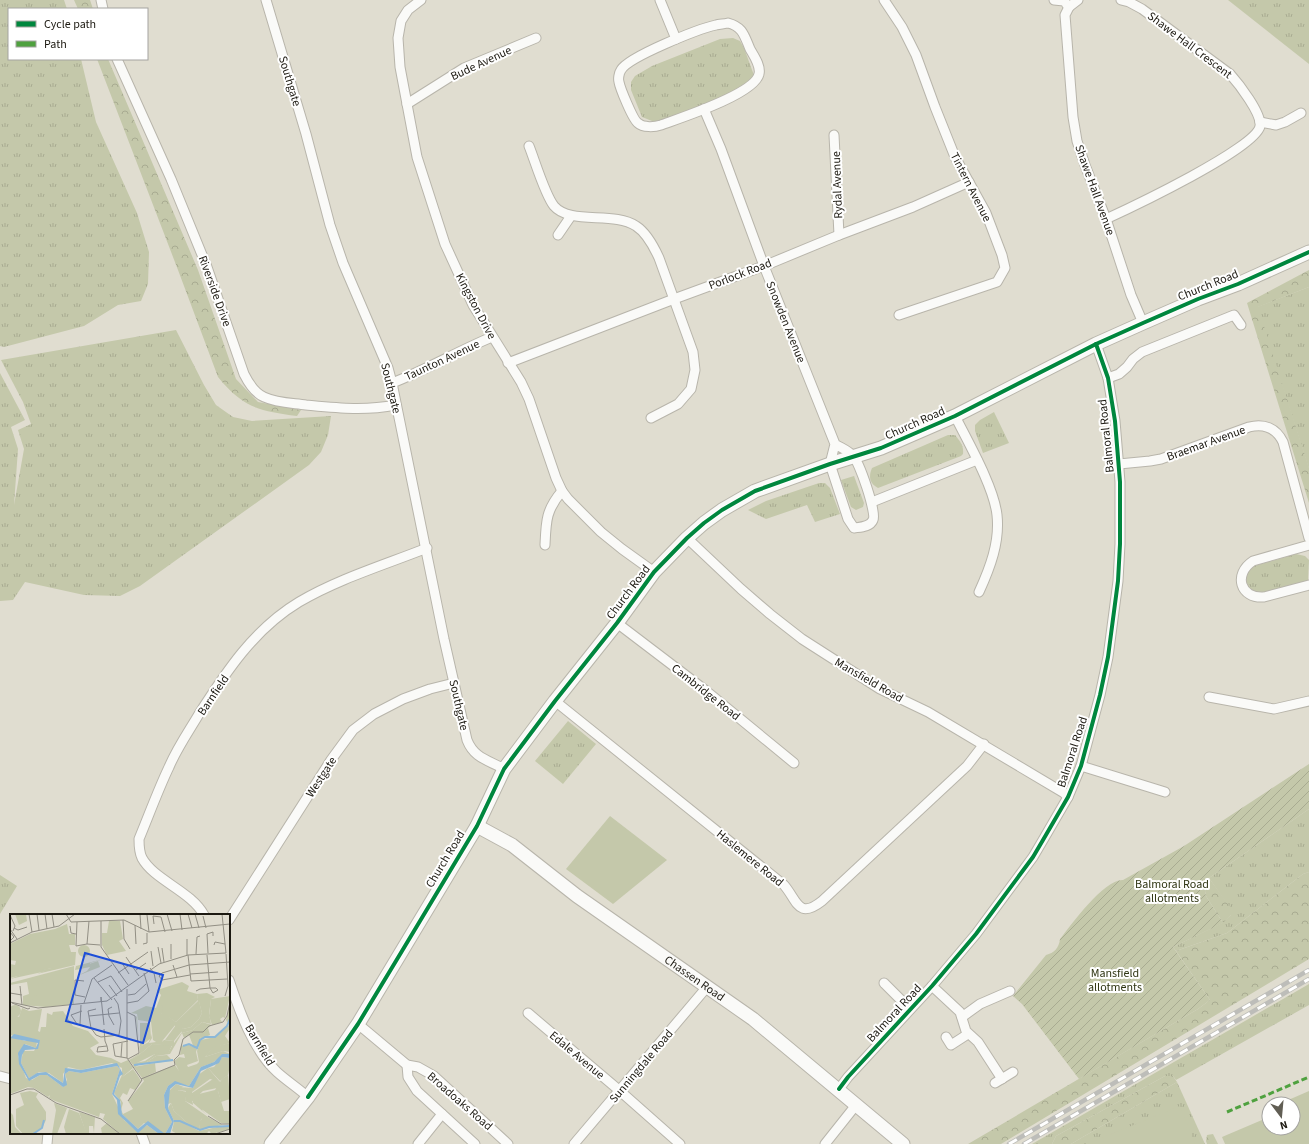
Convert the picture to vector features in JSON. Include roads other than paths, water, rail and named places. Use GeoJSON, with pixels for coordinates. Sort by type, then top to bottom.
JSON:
{"type":"FeatureCollection","features":[{"type":"Feature","properties":{"kind":"main road","name":"Church Road"},"geometry":{"type":"LineString","coordinates":[[271,1144],[308,1097],[358,1024],[477,826],[504,769],[555,701],[617,623],[654,572],[704,522],[755,491],[830,464],[881,448],[955,416],[1096,344],[1198,299],[1238,284],[1309,252]]}},
{"type":"Feature","properties":{"kind":"main road","name":"Chassen Road"},"geometry":{"type":"LineString","coordinates":[[477,826],[512,845],[576,896],[757,1022],[903,1144]]}},
{"type":"Feature","properties":{"kind":"street","name":"Southgate"},"geometry":{"type":"LineString","coordinates":[[266,0],[306,134],[330,225],[343,263],[381,351],[392,383],[454,684],[467,740],[470,748],[478,756],[504,769]]}},
{"type":"Feature","properties":{"kind":"street","name":"Kingston Drive"},"geometry":{"type":"LineString","coordinates":[[421,0],[408,10],[401,21],[398,38],[400,67],[417,157],[446,244],[473,305],[529,399],[562,491],[601,532],[654,572]]}},
{"type":"Feature","properties":{"kind":"street"},"geometry":{"type":"LineString","coordinates":[[660,0],[676,40]]}},
{"type":"Feature","properties":{"kind":"street","name":"Tintern Avenue"},"geometry":{"type":"LineString","coordinates":[[884,0],[902,27],[916,55],[934,106],[955,157],[986,213],[1005,268],[997,282],[899,315]]}},
{"type":"Feature","properties":{"kind":"street"},"geometry":{"type":"LineString","coordinates":[[1054,0],[1064,1],[1069,7],[1078,0]]}},
{"type":"Feature","properties":{"kind":"street","name":"Shawe Hall Crescent"},"geometry":{"type":"LineString","coordinates":[[1121,0],[1129,2],[1142,9],[1230,74],[1242,88],[1260,119],[1260,122]]}},
{"type":"Feature","properties":{"kind":"street","name":"Shawe Hall Avenue"},"geometry":{"type":"LineString","coordinates":[[1069,7],[1065,15],[1065,26],[1073,117],[1077,141],[1106,219],[1131,295],[1143,323]]}},
{"type":"Feature","properties":{"kind":"street"},"geometry":{"type":"LineString","coordinates":[[728,23],[736,25],[742,31],[758,66],[759,74],[755,81],[739,94],[704,109],[657,126],[648,127],[638,123],[635,119],[618,81],[620,72],[625,64],[676,40],[716,24],[728,23]]}},
{"type":"Feature","properties":{"kind":"street","name":"Bude Avenue"},"geometry":{"type":"LineString","coordinates":[[407,104],[464,68],[536,38]]}},
{"type":"Feature","properties":{"kind":"street","name":"Riverside Drive"},"geometry":{"type":"LineString","coordinates":[[117,60],[171,179],[207,267],[244,374],[250,385],[263,397],[282,402],[351,409],[378,409],[396,405]]}},
{"type":"Feature","properties":{"kind":"street","name":"Snowden Avenue"},"geometry":{"type":"LineString","coordinates":[[704,109],[721,149],[764,266],[835,444]]}},
{"type":"Feature","properties":{"kind":"street"},"geometry":{"type":"LineString","coordinates":[[1106,219],[1155,196],[1224,158],[1258,133],[1260,122],[1276,125],[1301,113]]}},
{"type":"Feature","properties":{"kind":"street","name":"Rydal Avenue"},"geometry":{"type":"LineString","coordinates":[[834,135],[838,235]]}},
{"type":"Feature","properties":{"kind":"street"},"geometry":{"type":"LineString","coordinates":[[529,146],[554,206],[561,212],[571,216],[622,220],[636,226],[652,244],[659,258],[693,352],[695,370],[691,389],[678,404],[651,418]]}},
{"type":"Feature","properties":{"kind":"street","name":"Porlock Road"},"geometry":{"type":"LineString","coordinates":[[508,362],[764,266],[838,235],[913,207],[969,182]]}},
{"type":"Feature","properties":{"kind":"street"},"geometry":{"type":"LineString","coordinates":[[558,234],[571,216]]}},
{"type":"Feature","properties":{"kind":"street"},"geometry":{"type":"LineString","coordinates":[[1108,378],[1119,374],[1127,368],[1133,359],[1142,352],[1210,324],[1234,315],[1241,325]]}},
{"type":"Feature","properties":{"kind":"street","name":"Taunton Avenue"},"geometry":{"type":"LineString","coordinates":[[392,383],[413,375],[453,354],[492,337]]}},
{"type":"Feature","properties":{"kind":"street","name":"Balmoral Road"},"geometry":{"type":"LineString","coordinates":[[838,1089],[932,986],[972,938],[1032,857],[1068,797],[1081,766],[1100,695],[1108,657],[1114,614],[1120,544],[1121,508],[1115,421],[1108,378],[1096,344]]}},
{"type":"Feature","properties":{"kind":"street"},"geometry":{"type":"LineString","coordinates":[[955,416],[977,460],[992,495],[997,514],[995,547],[986,577],[979,592]]}},
{"type":"Feature","properties":{"kind":"street","name":"Braemar Avenue"},"geometry":{"type":"LineString","coordinates":[[1119,464],[1150,462],[1254,425],[1268,427],[1275,430],[1283,442],[1309,538]]}},
{"type":"Feature","properties":{"kind":"street"},"geometry":{"type":"LineString","coordinates":[[835,444],[848,451],[854,457],[872,502],[874,514],[873,520],[869,525],[854,528],[848,519],[830,464],[835,444]]}},
{"type":"Feature","properties":{"kind":"street"},"geometry":{"type":"LineString","coordinates":[[872,502],[977,460]]}},
{"type":"Feature","properties":{"kind":"street"},"geometry":{"type":"LineString","coordinates":[[545,545],[546,521],[553,502],[562,491]]}},
{"type":"Feature","properties":{"kind":"street","name":"Mansfield Road"},"geometry":{"type":"LineString","coordinates":[[687,538],[741,589],[802,639],[880,689],[928,712],[984,744],[1064,793],[1068,797]]}},
{"type":"Feature","properties":{"kind":"street"},"geometry":{"type":"LineString","coordinates":[[1309,545],[1253,561],[1243,570],[1241,578],[1242,586],[1245,591],[1250,596],[1257,598],[1309,585]]}},
{"type":"Feature","properties":{"kind":"street","name":"Barnfield"},"geometry":{"type":"LineString","coordinates":[[203,914],[192,900],[150,868],[142,858],[139,849],[139,839],[169,766],[186,736],[243,650],[267,625],[298,603],[334,584],[426,548]]}},
{"type":"Feature","properties":{"kind":"street","name":"Cambridge Road"},"geometry":{"type":"LineString","coordinates":[[617,623],[705,690],[794,763]]}},
{"type":"Feature","properties":{"kind":"street","name":"Westgate"},"geometry":{"type":"LineString","coordinates":[[230,918],[331,760],[353,730],[374,714],[403,699],[430,689],[454,684]]}},
{"type":"Feature","properties":{"kind":"street"},"geometry":{"type":"LineString","coordinates":[[1209,697],[1274,709],[1309,701]]}},
{"type":"Feature","properties":{"kind":"street","name":"Haslemere Road"},"geometry":{"type":"LineString","coordinates":[[555,701],[784,885],[797,905],[806,909],[812,908],[822,901],[967,766],[984,744]]}},
{"type":"Feature","properties":{"kind":"street"},"geometry":{"type":"LineString","coordinates":[[1081,766],[1165,792]]}},
{"type":"Feature","properties":{"kind":"street","name":"Barnfield"},"geometry":{"type":"LineString","coordinates":[[230,983],[250,1034],[265,1057],[276,1071],[308,1097]]}},
{"type":"Feature","properties":{"kind":"street","name":"Balmoral Road"},"geometry":{"type":"LineString","coordinates":[[884,983],[910,1009]]}},
{"type":"Feature","properties":{"kind":"street"},"geometry":{"type":"LineString","coordinates":[[932,986],[956,1008],[962,1017],[964,1027],[968,1034],[978,1042],[999,1081],[1013,1072]]}},
{"type":"Feature","properties":{"kind":"street","name":"Sunningdale Road"},"geometry":{"type":"LineString","coordinates":[[574,1144],[707,987]]}},
{"type":"Feature","properties":{"kind":"street"},"geometry":{"type":"LineString","coordinates":[[962,1017],[980,1004],[1010,991]]}},
{"type":"Feature","properties":{"kind":"street","name":"Edale Avenue"},"geometry":{"type":"LineString","coordinates":[[528,1013],[680,1144]]}},
{"type":"Feature","properties":{"kind":"street","name":"Broadoaks Road"},"geometry":{"type":"LineString","coordinates":[[358,1024],[407,1065],[418,1067],[434,1076],[508,1144]]}},
{"type":"Feature","properties":{"kind":"street"},"geometry":{"type":"LineString","coordinates":[[946,1037],[951,1045],[968,1034]]}},
{"type":"Feature","properties":{"kind":"street","name":"Broadoaks Road"},"geometry":{"type":"LineString","coordinates":[[407,1065],[408,1077],[417,1092],[475,1144]]}},
{"type":"Feature","properties":{"kind":"street"},"geometry":{"type":"LineString","coordinates":[[0,1076],[10,1079]]}},
{"type":"Feature","properties":{"kind":"street"},"geometry":{"type":"LineString","coordinates":[[825,1144],[856,1105]]}},
{"type":"Feature","properties":{"kind":"street"},"geometry":{"type":"LineString","coordinates":[[418,1144],[442,1114]]}},
{"type":"Feature","properties":{"kind":"street"},"geometry":{"type":"LineString","coordinates":[[47,1144],[48,1134]]}},
{"type":"Feature","properties":{"kind":"street"},"geometry":{"type":"LineString","coordinates":[[141,1134],[145,1144]]}},
{"type":"Feature","properties":{"kind":"railway"},"geometry":{"type":"LineString","coordinates":[[1009,1144],[1309,970]]}},
{"type":"Feature","properties":{"kind":"railway"},"geometry":{"type":"LineString","coordinates":[[1024,1144],[1309,979]]}},
{"type":"Feature","properties":{"kind":"park label","name":"Balmoral Road allotments"},"geometry":{"type":"Point","coordinates":[1172,891]}},
{"type":"Feature","properties":{"kind":"park label","name":"Mansfield allotments"},"geometry":{"type":"Point","coordinates":[1115,980]}}]}
